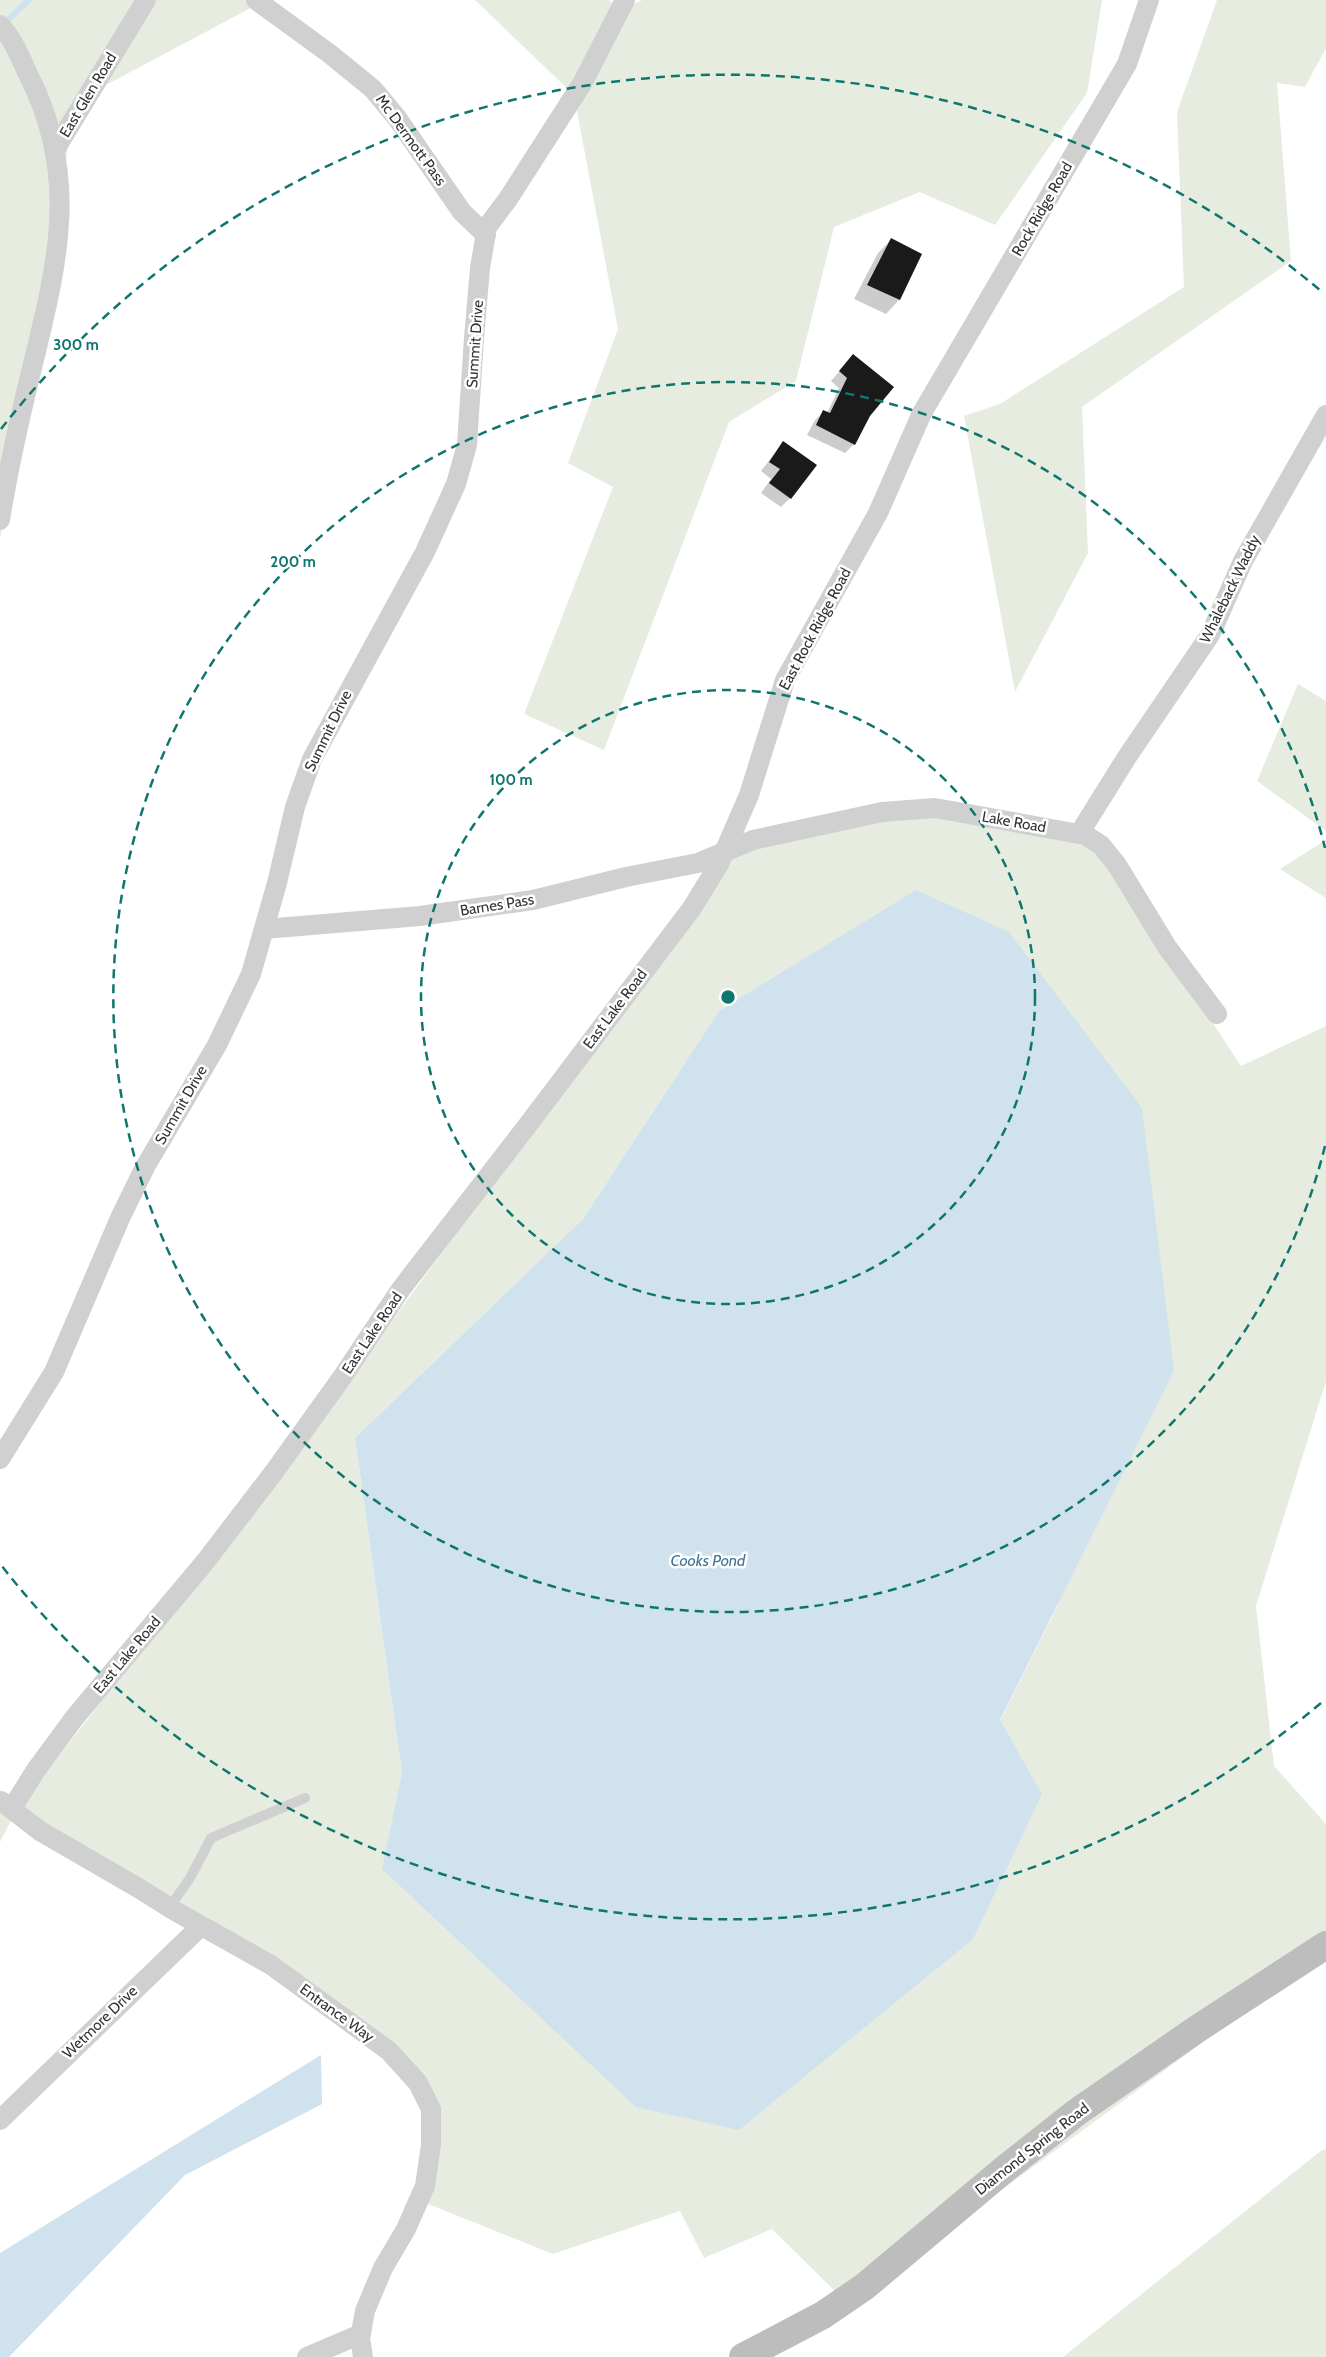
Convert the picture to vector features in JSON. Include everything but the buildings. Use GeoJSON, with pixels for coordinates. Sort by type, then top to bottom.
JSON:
{"type":"FeatureCollection","features":[{"type":"Feature","properties":{"kind":"street","name":"East Glen Road"},"geometry":{"type":"LineString","coordinates":[[0,520],[22,412],[54,278],[61,202],[56,148],[146,0]]}},
{"type":"Feature","properties":{"kind":"street","name":"Mc Dermott Pass"},"geometry":{"type":"LineString","coordinates":[[256,0],[330,54],[373,89],[397,118],[462,212],[486,235]]}},
{"type":"Feature","properties":{"kind":"street","name":"Summit Drive"},"geometry":{"type":"LineString","coordinates":[[0,1459],[54,1372],[137,1184],[217,1045],[251,974],[295,808],[312,759],[425,552],[456,484],[467,444],[475,330],[487,227],[508,199],[583,82],[625,0]]}},
{"type":"Feature","properties":{"kind":"street","name":"Rock Ridge Road"},"geometry":{"type":"LineString","coordinates":[[922,413],[1127,64],[1149,0]]}},
{"type":"Feature","properties":{"kind":"street"},"geometry":{"type":"LineString","coordinates":[[4,30],[38,93],[56,148]]}},
{"type":"Feature","properties":{"kind":"street","name":"East Rock Ridge Road"},"geometry":{"type":"LineString","coordinates":[[725,852],[749,794],[785,680],[878,513],[922,413]]}},
{"type":"Feature","properties":{"kind":"street","name":"Whaleback Waddy"},"geometry":{"type":"LineString","coordinates":[[1080,834],[1138,740],[1210,635],[1243,561],[1326,415]]}},
{"type":"Feature","properties":{"kind":"street","name":"Lake Road"},"geometry":{"type":"LineString","coordinates":[[725,852],[753,840],[829,822],[882,812],[935,808],[1085,835],[1102,845],[1117,864],[1166,947],[1217,1014]]}},
{"type":"Feature","properties":{"kind":"street","name":"Barnes Pass"},"geometry":{"type":"LineString","coordinates":[[264,929],[420,916],[533,900],[626,877],[698,863],[725,852]]}},
{"type":"Feature","properties":{"kind":"street","name":"East Lake Road"},"geometry":{"type":"LineString","coordinates":[[6,1804],[36,1770],[75,1717],[205,1562],[274,1472],[343,1376],[401,1289],[528,1126],[692,908],[725,852]]}},
{"type":"Feature","properties":{"kind":"street","name":"Entrance Way"},"geometry":{"type":"LineString","coordinates":[[6,1804],[40,1831],[271,1965],[389,2051],[418,2083],[431,2110],[431,2145],[425,2186],[406,2229],[383,2268],[365,2311],[361,2334],[363,2357]]}},
{"type":"Feature","properties":{"kind":"street","name":"Wetmore Drive"},"geometry":{"type":"LineString","coordinates":[[0,2120],[201,1926]]}},
{"type":"Feature","properties":{"kind":"street","name":"Diamond Spring Road"},"geometry":{"type":"LineString","coordinates":[[743,2357],[823,2315],[864,2287],[1006,2168],[1077,2112],[1196,2029],[1326,1945]]}},
{"type":"Feature","properties":{"kind":"street"},"geometry":{"type":"LineString","coordinates":[[308,2357],[361,2334]]}},
{"type":"Feature","properties":{"kind":"lane"},"geometry":{"type":"LineString","coordinates":[[170,1908],[190,1878],[212,1838],[305,1798]]}},
{"type":"Feature","properties":{"kind":"shaded area"},"geometry":{"type":"Polygon","coordinates":[[[0,0],[266,0],[72,103],[49,332],[0,538],[0,0]]]}},
{"type":"Feature","properties":{"kind":"shaded area"},"geometry":{"type":"Polygon","coordinates":[[[475,0],[609,0],[621,11],[642,0],[1102,0],[1087,93],[995,225],[920,192],[834,227],[796,381],[729,422],[604,750],[524,714],[613,487],[568,463],[618,329],[574,95],[475,0]]]}},
{"type":"Feature","properties":{"kind":"shaded area"},"geometry":{"type":"Polygon","coordinates":[[[1217,0],[1326,0],[1326,48],[1305,87],[1277,83],[1291,261],[1082,407],[1088,553],[1015,692],[964,416],[1000,404],[1184,287],[1177,112],[1217,0]]]}},
{"type":"Feature","properties":{"kind":"shaded area"},"geometry":{"type":"Polygon","coordinates":[[[1298,684],[1326,701],[1326,831],[1257,781],[1298,684]]]}},
{"type":"Feature","properties":{"kind":"shaded area"},"geometry":{"type":"Polygon","coordinates":[[[924,804],[1093,840],[1241,1066],[1326,1026],[1326,1381],[1256,1606],[1274,1766],[1326,1824],[1326,1952],[847,2303],[772,2229],[704,2258],[680,2211],[553,2254],[423,2202],[437,2140],[394,2050],[11,1821],[0,1842],[0,1812],[11,1818],[316,1424],[739,849],[924,804]],[[719,1011],[583,1219],[355,1438],[402,1773],[383,1869],[1042,1794],[1000,1721],[1058,1605],[719,1011]]]}},
{"type":"Feature","properties":{"kind":"shaded area"},"geometry":{"type":"Polygon","coordinates":[[[1326,840],[1326,898],[1280,869],[1326,840]]]}},
{"type":"Feature","properties":{"kind":"shaded area"},"geometry":{"type":"Polygon","coordinates":[[[1326,2149],[1326,2357],[1063,2357],[1322,2150],[1326,2149]]]}},
{"type":"Feature","properties":{"kind":"water","name":"Cooks Pond"},"geometry":{"type":"Polygon","coordinates":[[[916,890],[1009,932],[1142,1108],[1174,1371],[1000,1720],[1042,1794],[973,1939],[739,2130],[636,2107],[382,1869],[402,1773],[355,1438],[583,1219],[719,1011],[916,890]]]}},
{"type":"Feature","properties":{"kind":"water"},"geometry":{"type":"Polygon","coordinates":[[[321,2055],[322,2104],[185,2175],[9,2357],[0,2357],[0,2253],[321,2055]]]}},
{"type":"Feature","properties":{"kind":"waterway"},"geometry":{"type":"LineString","coordinates":[[3,24],[29,0]]}}]}
